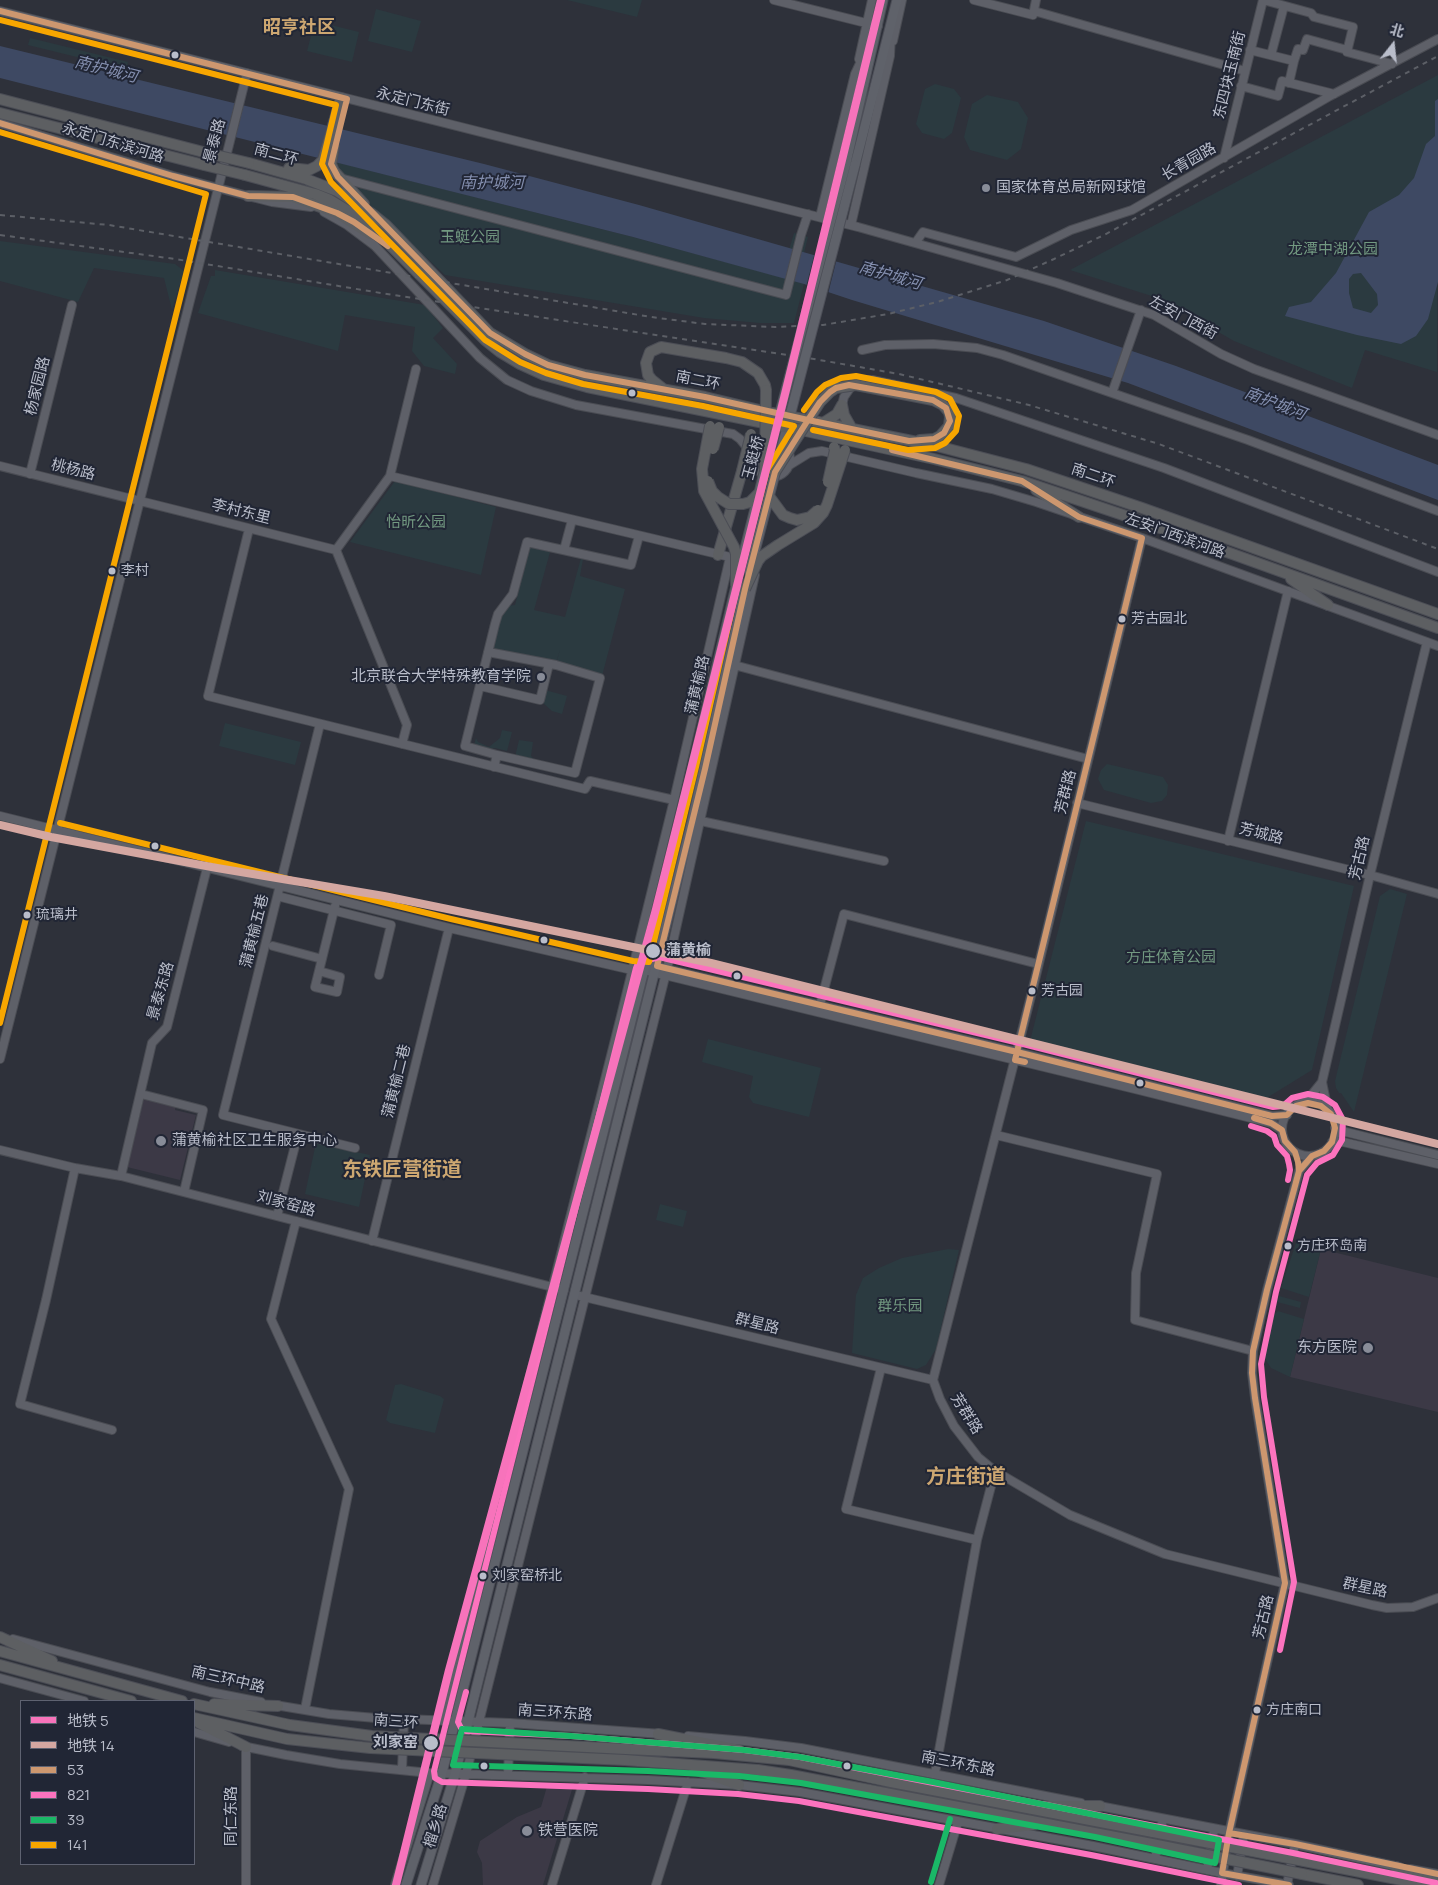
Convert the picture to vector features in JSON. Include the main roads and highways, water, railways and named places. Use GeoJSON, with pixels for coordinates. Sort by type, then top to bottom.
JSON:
{"type":"FeatureCollection","features":[{"type":"Feature","properties":{"kind":"highway","name":"南二环"},"geometry":{"type":"LineString","coordinates":[[0,99],[207,154],[249,163],[306,179],[337,191],[386,225],[485,328],[506,343],[548,365],[585,375],[663,389],[909,441],[1026,469],[1151,511],[1438,614]]}},
{"type":"Feature","properties":{"kind":"highway"},"geometry":{"type":"LineString","coordinates":[[249,163],[301,171],[317,166],[323,160],[326,153],[344,99]]}},
{"type":"Feature","properties":{"kind":"highway","name":"南二环"},"geometry":{"type":"LineString","coordinates":[[0,113],[245,175],[298,189],[330,200],[360,218],[398,253],[484,340],[520,364],[544,374],[587,387],[858,442],[1022,481],[1138,520],[1438,628]]}},
{"type":"Feature","properties":{"kind":"highway"},"geometry":{"type":"LineString","coordinates":[[339,117],[331,164],[336,174],[371,213]]}},
{"type":"Feature","properties":{"kind":"highway"},"geometry":{"type":"LineString","coordinates":[[248,196],[293,197],[313,204],[354,222],[398,253]]}},
{"type":"Feature","properties":{"kind":"highway"},"geometry":{"type":"LineString","coordinates":[[663,389],[652,380],[646,370],[650,352],[661,347],[742,362],[758,373],[766,390],[769,475]]}},
{"type":"Feature","properties":{"kind":"highway"},"geometry":{"type":"LineString","coordinates":[[769,475],[820,402],[836,388],[856,385],[933,400],[943,405],[949,412],[950,421],[947,430],[934,438],[909,441]]}},
{"type":"Feature","properties":{"kind":"highway"},"geometry":{"type":"LineString","coordinates":[[824,423],[837,414],[842,405],[844,415],[852,429]]}},
{"type":"Feature","properties":{"kind":"highway"},"geometry":{"type":"LineString","coordinates":[[690,407],[700,412],[715,427]]}},
{"type":"Feature","properties":{"kind":"highway"},"geometry":{"type":"LineString","coordinates":[[718,555],[742,471],[751,434],[752,424],[744,419],[730,418],[715,427],[702,469],[704,491],[734,547],[740,588]]}},
{"type":"Feature","properties":{"kind":"highway"},"geometry":{"type":"LineString","coordinates":[[751,434],[755,425],[764,423]]}},
{"type":"Feature","properties":{"kind":"highway"},"geometry":{"type":"LineString","coordinates":[[715,427],[708,472],[708,482],[712,491],[724,501],[736,505],[750,502],[764,495],[783,515],[801,520],[816,513],[825,496],[834,450],[830,440],[825,435]]}},
{"type":"Feature","properties":{"kind":"highway"},"geometry":{"type":"LineString","coordinates":[[740,588],[762,556],[814,522],[823,512],[828,505],[844,450],[858,442]]}},
{"type":"Feature","properties":{"kind":"highway"},"geometry":{"type":"LineString","coordinates":[[1022,481],[1079,517]]}},
{"type":"Feature","properties":{"kind":"highway"},"geometry":{"type":"LineString","coordinates":[[1280,571],[1328,605]]}},
{"type":"Feature","properties":{"kind":"highway"},"geometry":{"type":"LineString","coordinates":[[0,1636],[80,1674]]}},
{"type":"Feature","properties":{"kind":"highway"},"geometry":{"type":"LineString","coordinates":[[0,1651],[178,1700]]}},
{"type":"Feature","properties":{"kind":"highway"},"geometry":{"type":"LineString","coordinates":[[0,1665],[127,1700]]}},
{"type":"Feature","properties":{"kind":"highway"},"geometry":{"type":"LineString","coordinates":[[195,1704],[278,1706]]}},
{"type":"Feature","properties":{"kind":"highway","name":"南三环"},"geometry":{"type":"LineString","coordinates":[[195,1704],[290,1725],[372,1736],[626,1749],[789,1760],[890,1782],[1426,1885]]}},
{"type":"Feature","properties":{"kind":"highway","name":"南三环"},"geometry":{"type":"LineString","coordinates":[[195,1719],[287,1738],[370,1748],[625,1760],[758,1770],[1358,1885]]}},
{"type":"Feature","properties":{"kind":"highway"},"geometry":{"type":"LineString","coordinates":[[195,1720],[246,1747]]}},
{"type":"Feature","properties":{"kind":"highway"},"geometry":{"type":"LineString","coordinates":[[658,1734],[789,1760]]}},
{"type":"Feature","properties":{"kind":"highway"},"geometry":{"type":"LineString","coordinates":[[681,1764],[739,1785]]}},
{"type":"Feature","properties":{"kind":"highway"},"geometry":{"type":"LineString","coordinates":[[1020,1806],[1100,1806]]}},
{"type":"Feature","properties":{"kind":"highway"},"geometry":{"type":"LineString","coordinates":[[997,1828],[1047,1824]]}},
{"type":"Feature","properties":{"kind":"highway"},"geometry":{"type":"LineString","coordinates":[[1396,1867],[1438,1884]]}},
{"type":"Feature","properties":{"kind":"main road"},"geometry":{"type":"LineString","coordinates":[[851,164],[884,0]]}},
{"type":"Feature","properties":{"kind":"main road"},"geometry":{"type":"LineString","coordinates":[[851,164],[897,0]]}},
{"type":"Feature","properties":{"kind":"main road","name":"玉蜓桥"},"geometry":{"type":"LineString","coordinates":[[740,588],[851,164]]}},
{"type":"Feature","properties":{"kind":"main road","name":"蒲黄榆路"},"geometry":{"type":"LineString","coordinates":[[467,1722],[705,769],[740,588]]}},
{"type":"Feature","properties":{"kind":"main road","name":"蒲黄榆路"},"geometry":{"type":"LineString","coordinates":[[455,1721],[740,588]]}},
{"type":"Feature","properties":{"kind":"main road"},"geometry":{"type":"LineString","coordinates":[[705,769],[707,790]]}},
{"type":"Feature","properties":{"kind":"main road","name":"榴乡路"},"geometry":{"type":"LineString","coordinates":[[406,1885],[442,1773],[455,1721]]}},
{"type":"Feature","properties":{"kind":"main road","name":"榴乡路"},"geometry":{"type":"LineString","coordinates":[[421,1885],[455,1774],[467,1722]]}},
{"type":"Feature","properties":{"kind":"water","name":"南护城河"},"geometry":{"type":"Polygon","coordinates":[[[0,46],[484,164],[639,205],[1044,321],[1176,366],[1438,465],[1438,500],[1128,383],[804,284],[633,237],[0,78],[0,46]]]}},
{"type":"Feature","properties":{"kind":"water"},"geometry":{"type":"Polygon","coordinates":[[[1438,99],[1438,282],[1428,319],[1416,336],[1401,344],[1357,335],[1285,316],[1289,307],[1311,302],[1336,273],[1369,212],[1399,195],[1414,178],[1426,144],[1435,136],[1435,101],[1438,99]],[[1361,273],[1353,274],[1349,279],[1349,293],[1353,308],[1371,313],[1378,305],[1377,294],[1361,273]]]}},
{"type":"Feature","properties":{"kind":"railway"},"geometry":{"type":"LineString","coordinates":[[0,215],[109,225],[651,317],[705,324],[775,327],[823,325],[888,314],[937,302],[1007,280],[1104,235],[1438,56]]}},
{"type":"Feature","properties":{"kind":"railway"},"geometry":{"type":"LineString","coordinates":[[0,235],[175,259],[899,374],[1029,405],[1159,444],[1438,549]]}},
{"type":"Feature","properties":{"kind":"metro line","name":"5"},"geometry":{"type":"LineString","coordinates":[[396,1885],[449,1670],[656,909],[881,0]]}},
{"type":"Feature","properties":{"kind":"metro line","name":"14"},"geometry":{"type":"LineString","coordinates":[[0,825],[51,837],[217,868],[384,896],[711,963],[1438,1144]]}},
{"type":"Feature","properties":{"kind":"place","name":"国家体育总局新网球馆"},"geometry":{"type":"Point","coordinates":[986,188]}},
{"type":"Feature","properties":{"kind":"place","name":"李村"},"geometry":{"type":"Point","coordinates":[112,571]}},
{"type":"Feature","properties":{"kind":"place","name":"芳古园北"},"geometry":{"type":"Point","coordinates":[1122,619]}},
{"type":"Feature","properties":{"kind":"place","name":"北京联合大学特殊教育学院"},"geometry":{"type":"Point","coordinates":[541,677]}},
{"type":"Feature","properties":{"kind":"place","name":"琉璃井"},"geometry":{"type":"Point","coordinates":[27,915]}},
{"type":"Feature","properties":{"kind":"place","name":"蒲黄榆"},"geometry":{"type":"Point","coordinates":[653,951]}},
{"type":"Feature","properties":{"kind":"place","name":"芳古园"},"geometry":{"type":"Point","coordinates":[1032,991]}},
{"type":"Feature","properties":{"kind":"place","name":"蒲黄榆社区卫生服务中心"},"geometry":{"type":"Point","coordinates":[161,1141]}},
{"type":"Feature","properties":{"kind":"place","name":"方庄环岛南"},"geometry":{"type":"Point","coordinates":[1288,1246]}},
{"type":"Feature","properties":{"kind":"place","name":"东方医院"},"geometry":{"type":"Point","coordinates":[1368,1348]}},
{"type":"Feature","properties":{"kind":"place","name":"刘家窑桥北"},"geometry":{"type":"Point","coordinates":[483,1576]}},
{"type":"Feature","properties":{"kind":"place","name":"方庄南口"},"geometry":{"type":"Point","coordinates":[1257,1710]}},
{"type":"Feature","properties":{"kind":"place","name":"刘家窑"},"geometry":{"type":"Point","coordinates":[431,1743]}},
{"type":"Feature","properties":{"kind":"place","name":"铁营医院"},"geometry":{"type":"Point","coordinates":[527,1831]}},
{"type":"Feature","properties":{"kind":"district","name":"昭亨社区"},"geometry":{"type":"Point","coordinates":[299,28]}},
{"type":"Feature","properties":{"kind":"district","name":"东铁匠营街道"},"geometry":{"type":"Point","coordinates":[402,1170]}},
{"type":"Feature","properties":{"kind":"district","name":"方庄街道"},"geometry":{"type":"Point","coordinates":[966,1477]}},
{"type":"Feature","properties":{"kind":"park label","name":"玉蜓公园"},"geometry":{"type":"Point","coordinates":[470,238]}},
{"type":"Feature","properties":{"kind":"park label","name":"龙潭中湖公园"},"geometry":{"type":"Point","coordinates":[1333,250]}},
{"type":"Feature","properties":{"kind":"park label","name":"怡昕公园"},"geometry":{"type":"Point","coordinates":[416,523]}},
{"type":"Feature","properties":{"kind":"park label","name":"方庄体育公园"},"geometry":{"type":"Point","coordinates":[1171,958]}},
{"type":"Feature","properties":{"kind":"park label","name":"群乐园"},"geometry":{"type":"Point","coordinates":[900,1307]}}]}
